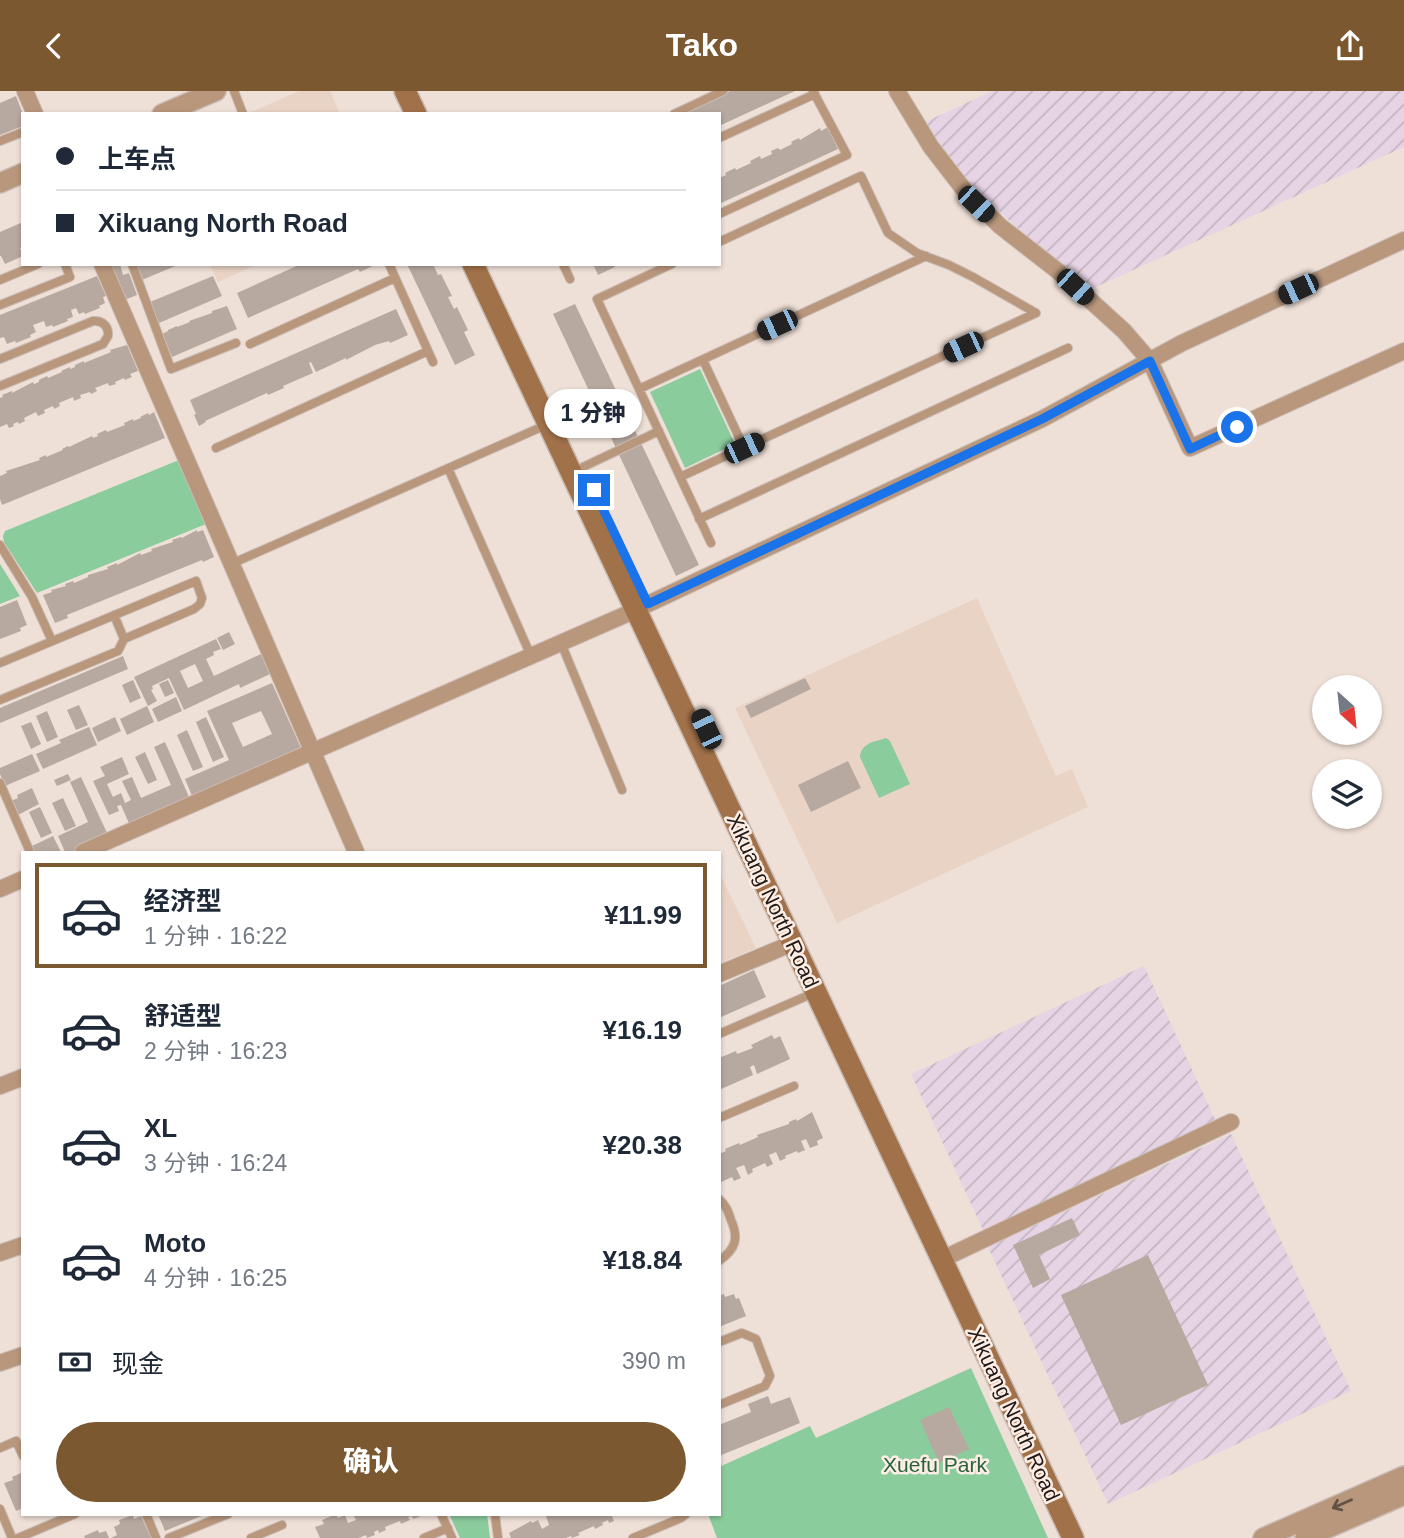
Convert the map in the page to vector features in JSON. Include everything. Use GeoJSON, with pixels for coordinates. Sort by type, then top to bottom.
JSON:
{"type":"FeatureCollection","features":[{"type":"Feature","properties":{"kind":"main road"},"geometry":{"type":"LineString","coordinates":[[391,91],[401,112]]}},
{"type":"Feature","properties":{"kind":"main road"},"geometry":{"type":"LineString","coordinates":[[405,91],[415,112]]}},
{"type":"Feature","properties":{"kind":"main road","name":"Xikuang North Road"},"geometry":{"type":"LineString","coordinates":[[474,266],[549,424],[642,607],[1087,1538]]}},
{"type":"Feature","properties":{"kind":"main road","name":"Xikuang North Road"},"geometry":{"type":"LineString","coordinates":[[488,266],[583,467],[642,607],[793,943],[1073,1538]]}},
{"type":"Feature","properties":{"kind":"street"},"geometry":{"type":"LineString","coordinates":[[25,91],[33,112]]}},
{"type":"Feature","properties":{"kind":"street"},"geometry":{"type":"LineString","coordinates":[[169,112],[216,91]]}},
{"type":"Feature","properties":{"kind":"street"},"geometry":{"type":"LineString","coordinates":[[897,91],[931,147],[965,191],[1000,226],[1059,272],[1124,331],[1150,361],[1190,449],[1404,351]]}},
{"type":"Feature","properties":{"kind":"street"},"geometry":{"type":"LineString","coordinates":[[0,183],[21,174]]}},
{"type":"Feature","properties":{"kind":"street"},"geometry":{"type":"LineString","coordinates":[[85,851],[642,607],[1042,419],[1182,343],[1404,240]]}},
{"type":"Feature","properties":{"kind":"street"},"geometry":{"type":"LineString","coordinates":[[103,266],[356,851]]}},
{"type":"Feature","properties":{"kind":"street"},"geometry":{"type":"LineString","coordinates":[[0,888],[21,880]]}},
{"type":"Feature","properties":{"kind":"street"},"geometry":{"type":"LineString","coordinates":[[721,973],[793,943]]}},
{"type":"Feature","properties":{"kind":"street"},"geometry":{"type":"LineString","coordinates":[[0,1086],[21,1078]]}},
{"type":"Feature","properties":{"kind":"street"},"geometry":{"type":"LineString","coordinates":[[953,1254],[1231,1122]]}},
{"type":"Feature","properties":{"kind":"street"},"geometry":{"type":"LineString","coordinates":[[0,1253],[21,1246]]}},
{"type":"Feature","properties":{"kind":"street"},"geometry":{"type":"LineString","coordinates":[[0,1363],[21,1356]]}},
{"type":"Feature","properties":{"kind":"street"},"geometry":{"type":"LineString","coordinates":[[1263,1538],[1404,1476]]}},
{"type":"Feature","properties":{"kind":"street"},"geometry":{"type":"LineString","coordinates":[[1305,1538],[1404,1495]]}},
{"type":"Feature","properties":{"kind":"lane"},"geometry":{"type":"LineString","coordinates":[[234,91],[242,112]]}},
{"type":"Feature","properties":{"kind":"lane"},"geometry":{"type":"LineString","coordinates":[[678,112],[723,91]]}},
{"type":"Feature","properties":{"kind":"lane"},"geometry":{"type":"LineString","coordinates":[[721,137],[814,92],[847,155],[721,213]]}},
{"type":"Feature","properties":{"kind":"lane"},"geometry":{"type":"LineString","coordinates":[[0,141],[21,133]]}},
{"type":"Feature","properties":{"kind":"lane"},"geometry":{"type":"LineString","coordinates":[[680,477],[1036,313],[973,277],[917,253],[888,233],[861,176],[721,241]]}},
{"type":"Feature","properties":{"kind":"lane"},"geometry":{"type":"LineString","coordinates":[[639,389],[926,256]]}},
{"type":"Feature","properties":{"kind":"lane"},"geometry":{"type":"LineString","coordinates":[[0,280],[33,266]]}},
{"type":"Feature","properties":{"kind":"lane"},"geometry":{"type":"LineString","coordinates":[[0,305],[70,277],[66,266]]}},
{"type":"Feature","properties":{"kind":"lane"},"geometry":{"type":"LineString","coordinates":[[133,266],[171,369],[236,343]]}},
{"type":"Feature","properties":{"kind":"lane"},"geometry":{"type":"LineString","coordinates":[[390,266],[433,362]]}},
{"type":"Feature","properties":{"kind":"lane"},"geometry":{"type":"LineString","coordinates":[[564,266],[570,279]]}},
{"type":"Feature","properties":{"kind":"lane"},"geometry":{"type":"LineString","coordinates":[[668,266],[597,299],[710,543]]}},
{"type":"Feature","properties":{"kind":"lane"},"geometry":{"type":"LineString","coordinates":[[250,344],[395,278]]}},
{"type":"Feature","properties":{"kind":"lane"},"geometry":{"type":"LineString","coordinates":[[0,359],[93,321],[102,322],[107,327],[108,336],[103,344],[0,386]]}},
{"type":"Feature","properties":{"kind":"lane"},"geometry":{"type":"LineString","coordinates":[[699,519],[1068,348]]}},
{"type":"Feature","properties":{"kind":"lane"},"geometry":{"type":"LineString","coordinates":[[216,448],[428,351]]}},
{"type":"Feature","properties":{"kind":"lane"},"geometry":{"type":"LineString","coordinates":[[703,359],[744,448]]}},
{"type":"Feature","properties":{"kind":"lane"},"geometry":{"type":"LineString","coordinates":[[231,564],[549,424]]}},
{"type":"Feature","properties":{"kind":"lane"},"geometry":{"type":"LineString","coordinates":[[583,467],[659,431]]}},
{"type":"Feature","properties":{"kind":"lane"},"geometry":{"type":"LineString","coordinates":[[448,468],[531,656]]}},
{"type":"Feature","properties":{"kind":"lane"},"geometry":{"type":"LineString","coordinates":[[0,545],[32,597],[52,641]]}},
{"type":"Feature","properties":{"kind":"lane"},"geometry":{"type":"LineString","coordinates":[[0,663],[196,581],[202,598],[197,607],[124,639],[118,651],[0,699]]}},
{"type":"Feature","properties":{"kind":"lane"},"geometry":{"type":"LineString","coordinates":[[114,615],[124,639]]}},
{"type":"Feature","properties":{"kind":"lane"},"geometry":{"type":"LineString","coordinates":[[561,643],[622,790]]}},
{"type":"Feature","properties":{"kind":"lane"},"geometry":{"type":"LineString","coordinates":[[0,783],[30,851]]}},
{"type":"Feature","properties":{"kind":"lane"},"geometry":{"type":"LineString","coordinates":[[721,1033],[816,992]]}},
{"type":"Feature","properties":{"kind":"lane"},"geometry":{"type":"LineString","coordinates":[[721,1117],[794,1086]]}},
{"type":"Feature","properties":{"kind":"lane"},"geometry":{"type":"LineString","coordinates":[[721,1201],[726,1206],[737,1233],[733,1247],[721,1259]]}},
{"type":"Feature","properties":{"kind":"lane"},"geometry":{"type":"LineString","coordinates":[[721,1341],[742,1333],[756,1339],[770,1376],[765,1386],[721,1404]]}},
{"type":"Feature","properties":{"kind":"lane"},"geometry":{"type":"LineString","coordinates":[[0,1448],[16,1441],[21,1452]]}},
{"type":"Feature","properties":{"kind":"lane"},"geometry":{"type":"LineString","coordinates":[[0,1509],[12,1538]]}},
{"type":"Feature","properties":{"kind":"lane"},"geometry":{"type":"LineString","coordinates":[[18,1538],[70,1516]]}},
{"type":"Feature","properties":{"kind":"lane"},"geometry":{"type":"LineString","coordinates":[[147,1516],[156,1538]]}},
{"type":"Feature","properties":{"kind":"lane"},"geometry":{"type":"LineString","coordinates":[[169,1538],[223,1516]]}},
{"type":"Feature","properties":{"kind":"lane"},"geometry":{"type":"LineString","coordinates":[[442,1516],[452,1538]]}},
{"type":"Feature","properties":{"kind":"lane"},"geometry":{"type":"LineString","coordinates":[[495,1516],[498,1538]]}},
{"type":"Feature","properties":{"kind":"lane"},"geometry":{"type":"LineString","coordinates":[[633,1538],[684,1516]]}},
{"type":"Feature","properties":{"kind":"lane"},"geometry":{"type":"LineString","coordinates":[[251,1538],[282,1525]]}},
{"type":"Feature","properties":{"kind":"lane"},"geometry":{"type":"LineString","coordinates":[[424,1538],[448,1528]]}},
{"type":"Feature","properties":{"kind":"shaded area"},"geometry":{"type":"Polygon","coordinates":[[[299,91],[330,91],[339,112],[252,112],[299,91]]]}},
{"type":"Feature","properties":{"kind":"shaded area"},"geometry":{"type":"Polygon","coordinates":[[[992,91],[1404,91],[1404,147],[1089,290],[964,181],[925,122],[992,91]]]}},
{"type":"Feature","properties":{"kind":"shaded area"},"geometry":{"type":"Polygon","coordinates":[[[211,266],[254,266],[218,282],[211,266]]]}},
{"type":"Feature","properties":{"kind":"shaded area"},"geometry":{"type":"Polygon","coordinates":[[[977,598],[1056,776],[1072,769],[1088,807],[837,923],[735,708],[977,598]]]}},
{"type":"Feature","properties":{"kind":"shaded area"},"geometry":{"type":"Polygon","coordinates":[[[721,876],[756,948],[721,963],[721,876]]]}},
{"type":"Feature","properties":{"kind":"shaded area"},"geometry":{"type":"Polygon","coordinates":[[[1144,966],[1216,1121],[983,1230],[911,1074],[1144,966]]]}},
{"type":"Feature","properties":{"kind":"shaded area"},"geometry":{"type":"Polygon","coordinates":[[[1231,1134],[1351,1391],[1108,1504],[988,1247],[1231,1134]]]}},
{"type":"Feature","properties":{"kind":"green space"},"geometry":{"type":"Polygon","coordinates":[[[700,369],[735,444],[685,468],[650,392],[700,369]]]}},
{"type":"Feature","properties":{"kind":"green space"},"geometry":{"type":"Polygon","coordinates":[[[179,460],[206,524],[37,593],[4,542],[5,531],[179,460]]]}},
{"type":"Feature","properties":{"kind":"green space"},"geometry":{"type":"Polygon","coordinates":[[[0,564],[20,596],[0,604],[0,564]]]}},
{"type":"Feature","properties":{"kind":"green space"},"geometry":{"type":"Polygon","coordinates":[[[886,738],[890,741],[910,784],[879,798],[860,757],[866,746],[886,738]]]}},
{"type":"Feature","properties":{"kind":"green space","name":"Xuefu Park"},"geometry":{"type":"Polygon","coordinates":[[[971,1368],[1048,1538],[717,1538],[709,1516],[721,1516],[721,1466],[810,1426],[816,1438],[971,1368]]]}},
{"type":"Feature","properties":{"kind":"green space"},"geometry":{"type":"Polygon","coordinates":[[[450,1516],[487,1516],[490,1538],[460,1538],[450,1516]]]}},
{"type":"Feature","properties":{"kind":"building"},"geometry":{"type":"Polygon","coordinates":[[[730,91],[795,91],[721,125],[721,112],[685,112],[730,91]]]}},
{"type":"Feature","properties":{"kind":"building"},"geometry":{"type":"Polygon","coordinates":[[[16,96],[22,112],[21,127],[0,135],[0,103],[16,96]]]}},
{"type":"Feature","properties":{"kind":"building"},"geometry":{"type":"Polygon","coordinates":[[[828,127],[838,149],[721,203],[721,177],[726,175],[725,173],[751,163],[750,161],[760,156],[761,159],[772,154],[771,151],[778,148],[780,150],[820,128],[821,131],[828,127]]]}},
{"type":"Feature","properties":{"kind":"building"},"geometry":{"type":"Polygon","coordinates":[[[21,223],[21,257],[5,264],[0,256],[0,232],[21,223]]]}},
{"type":"Feature","properties":{"kind":"building"},"geometry":{"type":"Polygon","coordinates":[[[106,266],[121,266],[123,275],[129,273],[137,295],[119,302],[106,266]]]}},
{"type":"Feature","properties":{"kind":"building"},"geometry":{"type":"Polygon","coordinates":[[[136,266],[175,266],[142,280],[136,266]]]}},
{"type":"Feature","properties":{"kind":"building"},"geometry":{"type":"Polygon","coordinates":[[[297,266],[373,266],[360,272],[358,269],[248,318],[237,293],[297,266]]]}},
{"type":"Feature","properties":{"kind":"building"},"geometry":{"type":"Polygon","coordinates":[[[408,266],[434,266],[452,296],[448,297],[454,309],[457,307],[468,330],[464,332],[475,355],[455,365],[408,266]]]}},
{"type":"Feature","properties":{"kind":"building"},"geometry":{"type":"Polygon","coordinates":[[[594,266],[615,266],[615,267],[598,275],[594,266]]]}},
{"type":"Feature","properties":{"kind":"building"},"geometry":{"type":"Polygon","coordinates":[[[97,276],[106,296],[103,297],[105,303],[99,306],[100,308],[85,314],[79,314],[76,308],[71,310],[73,317],[53,327],[46,327],[44,321],[33,325],[36,332],[16,343],[7,344],[4,337],[0,338],[0,315],[97,276]]]}},
{"type":"Feature","properties":{"kind":"building"},"geometry":{"type":"Polygon","coordinates":[[[213,276],[222,296],[159,323],[150,302],[213,276]]]}},
{"type":"Feature","properties":{"kind":"building"},"geometry":{"type":"Polygon","coordinates":[[[575,304],[699,565],[676,576],[553,314],[575,304]]]}},
{"type":"Feature","properties":{"kind":"building"},"geometry":{"type":"Polygon","coordinates":[[[227,306],[237,329],[172,357],[162,334],[227,306]]]}},
{"type":"Feature","properties":{"kind":"building"},"geometry":{"type":"Polygon","coordinates":[[[396,309],[408,335],[390,343],[389,341],[375,345],[316,372],[311,362],[309,363],[313,373],[199,426],[190,400],[396,309]]]}},
{"type":"Feature","properties":{"kind":"building"},"geometry":{"type":"Polygon","coordinates":[[[127,345],[138,371],[130,374],[132,377],[125,380],[124,378],[115,382],[116,384],[109,386],[108,383],[95,388],[97,391],[80,395],[81,398],[74,401],[73,397],[59,403],[60,406],[54,409],[53,406],[44,410],[45,413],[38,416],[36,412],[24,418],[25,421],[9,428],[7,424],[0,427],[2,395],[127,345]]]}},
{"type":"Feature","properties":{"kind":"building"},"geometry":{"type":"Polygon","coordinates":[[[154,412],[165,438],[2,505],[0,476],[7,473],[6,471],[40,460],[39,458],[46,455],[154,412]]]}},
{"type":"Feature","properties":{"kind":"building"},"geometry":{"type":"Polygon","coordinates":[[[197,530],[203,530],[214,557],[67,615],[68,618],[55,623],[43,595],[197,530]]]}},
{"type":"Feature","properties":{"kind":"building"},"geometry":{"type":"Polygon","coordinates":[[[17,600],[27,625],[20,628],[21,631],[0,639],[0,607],[17,600]]]}},
{"type":"Feature","properties":{"kind":"building"},"geometry":{"type":"Polygon","coordinates":[[[229,632],[235,644],[223,650],[217,638],[229,632]]]}},
{"type":"Feature","properties":{"kind":"building"},"geometry":{"type":"Polygon","coordinates":[[[216,639],[221,649],[206,659],[214,676],[261,654],[270,674],[240,688],[239,684],[184,710],[169,678],[152,686],[151,690],[157,701],[148,706],[134,677],[216,639]],[[195,664],[180,671],[188,688],[203,681],[195,664]]]}},
{"type":"Feature","properties":{"kind":"building"},"geometry":{"type":"Polygon","coordinates":[[[123,656],[128,669],[0,723],[0,708],[123,656]]]}},
{"type":"Feature","properties":{"kind":"building"},"geometry":{"type":"Polygon","coordinates":[[[805,678],[811,689],[751,718],[745,706],[805,678]]]}},
{"type":"Feature","properties":{"kind":"building"},"geometry":{"type":"Polygon","coordinates":[[[133,680],[141,698],[130,703],[122,685],[133,680]]]}},
{"type":"Feature","properties":{"kind":"building"},"geometry":{"type":"Polygon","coordinates":[[[168,680],[174,693],[165,697],[159,684],[168,680]]]}},
{"type":"Feature","properties":{"kind":"building"},"geometry":{"type":"Polygon","coordinates":[[[272,683],[301,748],[192,796],[185,779],[229,760],[207,711],[272,683]],[[261,711],[232,723],[243,747],[272,734],[261,711]]]}},
{"type":"Feature","properties":{"kind":"building"},"geometry":{"type":"Polygon","coordinates":[[[176,697],[182,711],[158,722],[152,709],[176,697]]]}},
{"type":"Feature","properties":{"kind":"building"},"geometry":{"type":"Polygon","coordinates":[[[79,705],[88,725],[76,730],[67,710],[79,705]]]}},
{"type":"Feature","properties":{"kind":"building"},"geometry":{"type":"Polygon","coordinates":[[[147,706],[154,722],[127,735],[120,719],[147,706]]]}},
{"type":"Feature","properties":{"kind":"building"},"geometry":{"type":"Polygon","coordinates":[[[47,711],[58,737],[47,742],[36,716],[47,711]]]}},
{"type":"Feature","properties":{"kind":"building"},"geometry":{"type":"Polygon","coordinates":[[[115,717],[121,731],[98,742],[92,728],[115,717]]]}},
{"type":"Feature","properties":{"kind":"building"},"geometry":{"type":"Polygon","coordinates":[[[206,717],[224,757],[213,762],[196,722],[206,717]]]}},
{"type":"Feature","properties":{"kind":"building"},"geometry":{"type":"Polygon","coordinates":[[[31,722],[41,744],[31,749],[21,726],[31,722]]]}},
{"type":"Feature","properties":{"kind":"building"},"geometry":{"type":"Polygon","coordinates":[[[89,727],[97,745],[43,769],[36,754],[89,727]]]}},
{"type":"Feature","properties":{"kind":"building"},"geometry":{"type":"Polygon","coordinates":[[[187,730],[203,767],[193,771],[177,735],[187,730]]]}},
{"type":"Feature","properties":{"kind":"building"},"geometry":{"type":"Polygon","coordinates":[[[165,742],[189,797],[131,828],[121,805],[117,806],[119,811],[109,815],[93,781],[105,776],[100,767],[122,757],[129,774],[107,784],[113,797],[121,793],[125,803],[131,800],[122,781],[132,777],[141,798],[171,785],[154,747],[165,742]]]}},
{"type":"Feature","properties":{"kind":"building"},"geometry":{"type":"Polygon","coordinates":[[[145,752],[157,780],[148,784],[135,757],[145,752]]]}},
{"type":"Feature","properties":{"kind":"building"},"geometry":{"type":"Polygon","coordinates":[[[32,754],[40,771],[5,786],[0,768],[32,754]]]}},
{"type":"Feature","properties":{"kind":"building"},"geometry":{"type":"Polygon","coordinates":[[[848,761],[861,788],[811,812],[798,785],[848,761]]]}},
{"type":"Feature","properties":{"kind":"building"},"geometry":{"type":"Polygon","coordinates":[[[68,774],[71,780],[57,786],[54,780],[68,774]]]}},
{"type":"Feature","properties":{"kind":"building"},"geometry":{"type":"Polygon","coordinates":[[[81,777],[108,835],[73,851],[65,851],[58,836],[88,822],[70,782],[81,777]]]}},
{"type":"Feature","properties":{"kind":"building"},"geometry":{"type":"Polygon","coordinates":[[[32,788],[39,804],[18,815],[11,801],[32,788]]]}},
{"type":"Feature","properties":{"kind":"building"},"geometry":{"type":"Polygon","coordinates":[[[63,798],[76,826],[65,831],[52,803],[63,798]]]}},
{"type":"Feature","properties":{"kind":"building"},"geometry":{"type":"Polygon","coordinates":[[[40,807],[52,833],[41,838],[29,812],[40,807]]]}},
{"type":"Feature","properties":{"kind":"building"},"geometry":{"type":"Polygon","coordinates":[[[53,836],[60,851],[34,851],[32,846],[53,836]]]}},
{"type":"Feature","properties":{"kind":"building"},"geometry":{"type":"Polygon","coordinates":[[[754,970],[766,997],[721,1017],[721,985],[754,970]]]}},
{"type":"Feature","properties":{"kind":"building"},"geometry":{"type":"Polygon","coordinates":[[[772,1035],[774,1039],[780,1036],[790,1059],[757,1074],[754,1065],[750,1067],[753,1075],[721,1089],[721,1057],[753,1048],[751,1045],[772,1035]]]}},
{"type":"Feature","properties":{"kind":"building"},"geometry":{"type":"Polygon","coordinates":[[[812,1112],[823,1138],[817,1141],[818,1145],[810,1148],[806,1139],[801,1141],[805,1150],[785,1156],[786,1158],[780,1161],[776,1152],[769,1155],[773,1164],[767,1167],[765,1163],[752,1169],[753,1172],[748,1175],[744,1165],[736,1168],[741,1178],[734,1181],[732,1177],[721,1182],[721,1153],[726,1151],[725,1149],[739,1143],[740,1145],[796,1119],[797,1121],[812,1112]]]}},
{"type":"Feature","properties":{"kind":"building"},"geometry":{"type":"Polygon","coordinates":[[[1072,1218],[1080,1235],[1039,1255],[1050,1279],[1033,1288],[1013,1245],[1072,1218]]]}},
{"type":"Feature","properties":{"kind":"building"},"geometry":{"type":"Polygon","coordinates":[[[1148,1255],[1208,1385],[1121,1425],[1061,1295],[1148,1255]]]}},
{"type":"Feature","properties":{"kind":"building"},"geometry":{"type":"Polygon","coordinates":[[[724,1294],[725,1297],[734,1294],[736,1299],[739,1298],[746,1316],[721,1326],[721,1295],[724,1294]]]}},
{"type":"Feature","properties":{"kind":"building"},"geometry":{"type":"Polygon","coordinates":[[[768,1396],[771,1404],[790,1397],[800,1423],[721,1455],[721,1424],[751,1412],[748,1404],[768,1396]]]}},
{"type":"Feature","properties":{"kind":"building"},"geometry":{"type":"Polygon","coordinates":[[[949,1407],[969,1449],[939,1463],[920,1420],[949,1407]]]}},
{"type":"Feature","properties":{"kind":"building"},"geometry":{"type":"Polygon","coordinates":[[[21,1473],[21,1509],[16,1511],[4,1483],[13,1480],[12,1477],[21,1473]]]}},
{"type":"Feature","properties":{"kind":"building"},"geometry":{"type":"Polygon","coordinates":[[[141,1516],[151,1538],[111,1538],[117,1535],[114,1527],[120,1524],[119,1520],[141,1516]]]}},
{"type":"Feature","properties":{"kind":"building"},"geometry":{"type":"Polygon","coordinates":[[[159,1516],[201,1516],[165,1531],[159,1516]]]}},
{"type":"Feature","properties":{"kind":"building"},"geometry":{"type":"Polygon","coordinates":[[[331,1516],[345,1516],[348,1523],[356,1520],[354,1516],[412,1516],[408,1517],[410,1520],[385,1527],[386,1530],[379,1533],[378,1530],[374,1532],[375,1535],[367,1538],[366,1535],[359,1538],[320,1538],[315,1527],[324,1524],[322,1520],[331,1516]]]}},
{"type":"Feature","properties":{"kind":"building"},"geometry":{"type":"Polygon","coordinates":[[[546,1516],[612,1516],[614,1521],[609,1523],[608,1520],[595,1529],[594,1526],[572,1538],[511,1538],[509,1533],[531,1521],[532,1523],[538,1520],[542,1529],[549,1525],[546,1516]]]}},
{"type":"Feature","properties":{"kind":"building"},"geometry":{"type":"Polygon","coordinates":[[[98,1530],[99,1533],[106,1531],[109,1538],[85,1538],[84,1536],[98,1530]]]}},
{"type":"Feature","properties":{"kind":"route"},"geometry":{"type":"LineString","coordinates":[[594,490],[648,604],[1042,419],[1150,361],[1190,449],[1237,427]]}}]}
